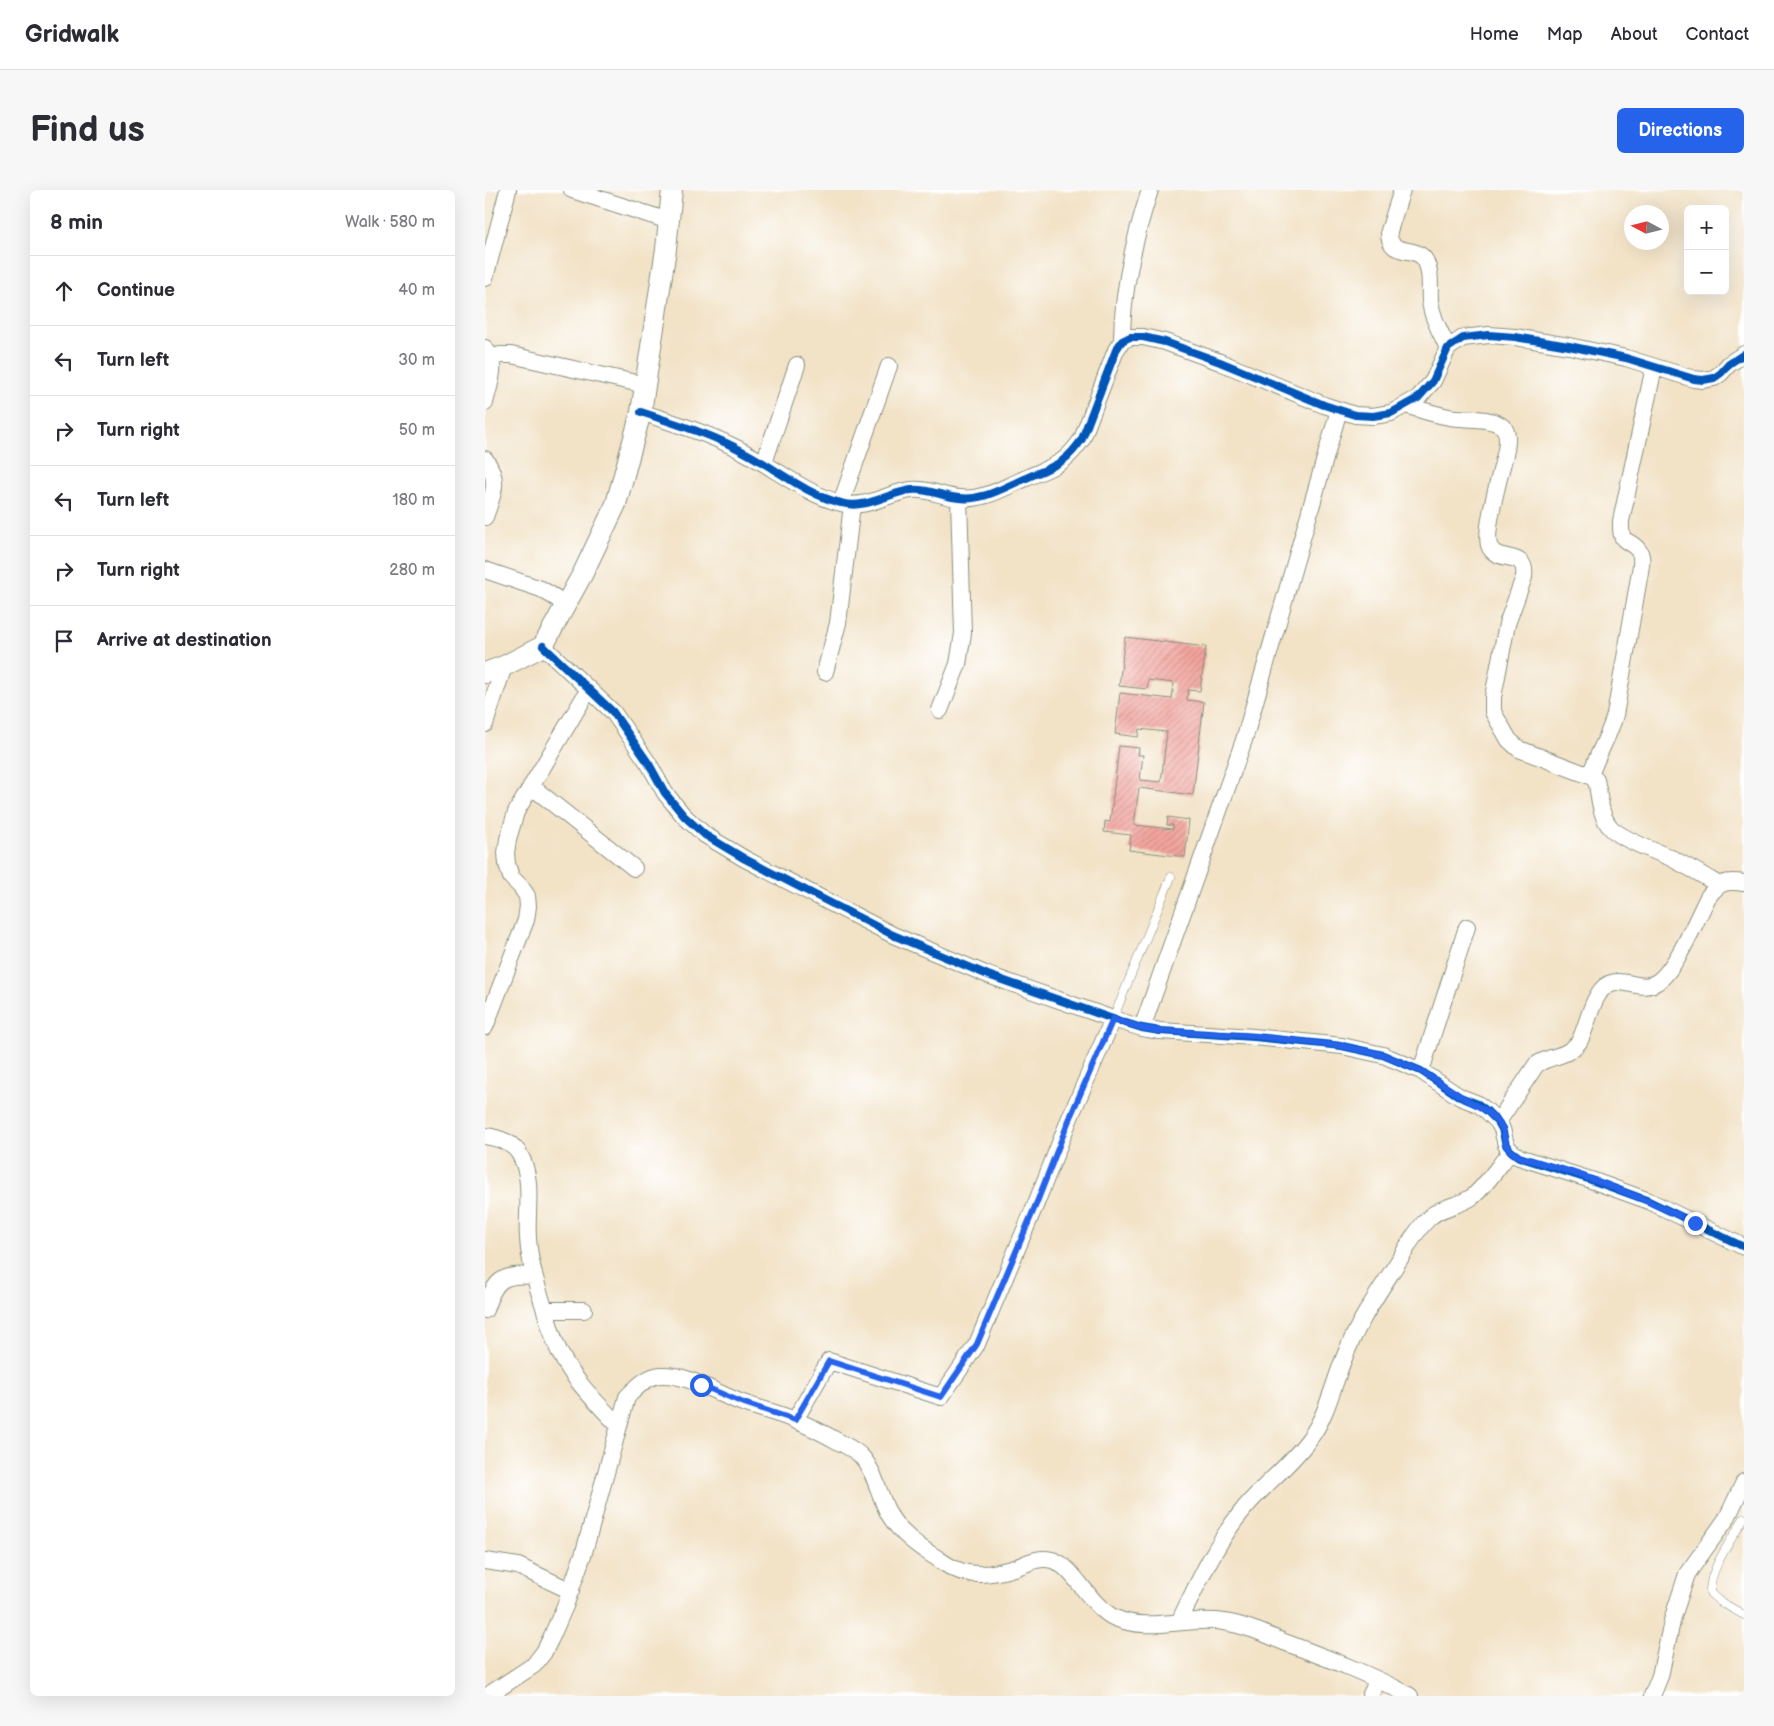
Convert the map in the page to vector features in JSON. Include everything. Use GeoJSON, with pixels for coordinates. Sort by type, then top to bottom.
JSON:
{"type":"FeatureCollection","features":[{"type":"Feature","properties":{"kind":"street"},"geometry":{"type":"LineString","coordinates":[[485,278],[508,190]]}},
{"type":"Feature","properties":{"kind":"street"},"geometry":{"type":"LineString","coordinates":[[572,190],[669,221]]}},
{"type":"Feature","properties":{"kind":"street"},"geometry":{"type":"LineString","coordinates":[[485,673],[504,666],[543,646],[616,504],[641,412],[672,190]]}},
{"type":"Feature","properties":{"kind":"street"},"geometry":{"type":"LineString","coordinates":[[641,412],[708,434],[764,463],[821,497],[847,504],[871,503],[904,491],[914,490],[932,491],[959,498],[975,498],[1003,490],[1023,479],[1051,468],[1075,450],[1082,439],[1109,366],[1122,341],[1123,298],[1126,281],[1140,221],[1150,190]]}},
{"type":"Feature","properties":{"kind":"street"},"geometry":{"type":"LineString","coordinates":[[1401,190],[1389,231],[1389,238],[1392,245],[1400,250],[1421,254],[1426,260],[1429,271],[1430,303],[1436,323],[1448,348]]}},
{"type":"Feature","properties":{"kind":"street"},"geometry":{"type":"LineString","coordinates":[[1122,341],[1130,337],[1143,337],[1178,347],[1339,410],[1355,415],[1373,416],[1391,412],[1418,398],[1433,381],[1448,348],[1463,338],[1489,335],[1515,337],[1626,358],[1694,379],[1703,380],[1714,378],[1729,364],[1744,354]]}},
{"type":"Feature","properties":{"kind":"street"},"geometry":{"type":"LineString","coordinates":[[485,404],[493,366],[489,353],[511,355],[645,385]]}},
{"type":"Feature","properties":{"kind":"street"},"geometry":{"type":"LineString","coordinates":[[764,463],[797,365]]}},
{"type":"Feature","properties":{"kind":"street"},"geometry":{"type":"LineString","coordinates":[[825,672],[838,623],[847,504],[889,366]]}},
{"type":"Feature","properties":{"kind":"street"},"geometry":{"type":"LineString","coordinates":[[1590,776],[1595,759],[1611,730],[1615,715],[1641,572],[1639,550],[1623,539],[1621,521],[1654,367]]}},
{"type":"Feature","properties":{"kind":"street"},"geometry":{"type":"LineString","coordinates":[[1407,405],[1449,417],[1494,423],[1506,431],[1508,440],[1488,537],[1490,547],[1495,553],[1516,559],[1522,563],[1525,569],[1524,577],[1507,624],[1493,697],[1493,712],[1509,740],[1519,749],[1596,780],[1599,802],[1611,828],[1625,837],[1681,863],[1719,885]]}},
{"type":"Feature","properties":{"kind":"street"},"geometry":{"type":"LineString","coordinates":[[1142,1028],[1244,740],[1339,410]]}},
{"type":"Feature","properties":{"kind":"street"},"geometry":{"type":"LineString","coordinates":[[485,459],[495,476],[485,517]]}},
{"type":"Feature","properties":{"kind":"street"},"geometry":{"type":"LineString","coordinates":[[940,710],[958,664],[963,633],[959,498]]}},
{"type":"Feature","properties":{"kind":"street"},"geometry":{"type":"LineString","coordinates":[[485,570],[541,589],[566,604]]}},
{"type":"Feature","properties":{"kind":"street"},"geometry":{"type":"LineString","coordinates":[[543,646],[613,712],[649,764],[665,793],[684,816],[705,835],[745,859],[893,935],[988,976],[1142,1028],[1160,1031],[1254,1036],[1342,1046],[1383,1055],[1421,1071],[1460,1096],[1477,1104],[1498,1122],[1503,1129],[1506,1145],[1519,1157],[1649,1201],[1744,1247]]}},
{"type":"Feature","properties":{"kind":"street"},"geometry":{"type":"LineString","coordinates":[[485,724],[504,666]]}},
{"type":"Feature","properties":{"kind":"street"},"geometry":{"type":"LineString","coordinates":[[485,1027],[526,920],[528,906],[527,896],[511,877],[507,864],[508,840],[517,812],[589,689]]}},
{"type":"Feature","properties":{"kind":"street"},"geometry":{"type":"LineString","coordinates":[[531,786],[634,868]]}},
{"type":"Feature","properties":{"kind":"street"},"geometry":{"type":"LineString","coordinates":[[1498,1122],[1536,1064],[1565,1054],[1579,1042],[1598,995],[1603,988],[1608,984],[1616,982],[1645,986],[1655,984],[1673,966],[1709,897],[1719,885],[1730,881],[1744,883]]}},
{"type":"Feature","properties":{"kind":"street"},"geometry":{"type":"LineString","coordinates":[[1421,1071],[1467,926]]}},
{"type":"Feature","properties":{"kind":"street"},"geometry":{"type":"LineString","coordinates":[[795,1420],[829,1361],[941,1397],[977,1344],[1037,1202],[1071,1115],[1113,1019]]}},
{"type":"Feature","properties":{"kind":"street"},"geometry":{"type":"LineString","coordinates":[[485,1136],[510,1143],[520,1154],[526,1168],[529,1200],[527,1234],[529,1258],[553,1337],[561,1356],[579,1383],[619,1426]]}},
{"type":"Feature","properties":{"kind":"street"},"geometry":{"type":"LineString","coordinates":[[1179,1622],[1223,1536],[1243,1509],[1310,1439],[1321,1420],[1344,1358],[1366,1310],[1415,1234],[1428,1218],[1437,1212],[1461,1204],[1472,1197],[1511,1151]]}},
{"type":"Feature","properties":{"kind":"street"},"geometry":{"type":"LineString","coordinates":[[485,1310],[495,1285],[504,1278],[520,1274],[534,1276]]}},
{"type":"Feature","properties":{"kind":"street"},"geometry":{"type":"LineString","coordinates":[[545,1310],[584,1310]]}},
{"type":"Feature","properties":{"kind":"street"},"geometry":{"type":"LineString","coordinates":[[487,1696],[534,1665],[544,1652],[571,1591],[584,1552],[627,1397],[642,1382],[659,1375],[679,1377],[741,1402],[795,1420],[861,1455],[869,1467],[886,1509],[897,1527],[920,1547],[955,1570],[973,1574],[997,1572],[1019,1566],[1031,1560],[1045,1559],[1056,1561],[1078,1581],[1099,1607],[1115,1618],[1155,1624],[1204,1620],[1225,1622],[1305,1649],[1378,1680],[1410,1696]]}},
{"type":"Feature","properties":{"kind":"street"},"geometry":{"type":"LineString","coordinates":[[1652,1696],[1660,1676],[1673,1617],[1687,1574],[1727,1518],[1744,1482]]}},
{"type":"Feature","properties":{"kind":"street"},"geometry":{"type":"LineString","coordinates":[[485,1561],[518,1566],[571,1591]]}},
{"type":"Feature","properties":{"kind":"street"},"geometry":{"type":"LineString","coordinates":[[1370,1696],[1378,1680]]}},
{"type":"Feature","properties":{"kind":"lane"},"geometry":{"type":"LineString","coordinates":[[1113,1019],[1171,877]]}},
{"type":"Feature","properties":{"kind":"lane"},"geometry":{"type":"LineString","coordinates":[[1744,1518],[1713,1573],[1710,1586],[1710,1593],[1719,1601],[1744,1615]]}},
{"type":"Feature","properties":{"kind":"building"},"geometry":{"type":"Polygon","coordinates":[[[1125,637],[1206,647],[1200,691],[1188,690],[1187,700],[1204,702],[1193,795],[1139,788],[1134,825],[1173,829],[1173,825],[1167,825],[1168,817],[1189,820],[1185,857],[1129,850],[1131,835],[1104,832],[1105,821],[1110,822],[1119,746],[1139,748],[1138,755],[1143,755],[1140,780],[1161,782],[1167,732],[1139,729],[1138,737],[1115,734],[1120,693],[1172,699],[1174,683],[1148,680],[1147,689],[1119,686],[1125,637]]]}},
{"type":"Feature","properties":{"kind":"cycle path"},"geometry":{"type":"LineString","coordinates":[[641,412],[719,440],[756,458],[791,481],[816,494],[850,505],[868,503],[911,490],[923,490],[959,498],[976,498],[1001,490],[1057,464],[1070,454],[1082,439],[1116,350],[1122,341],[1130,337],[1143,337],[1165,342],[1220,362],[1324,405],[1355,415],[1373,416],[1391,413],[1418,398],[1433,381],[1448,348],[1463,338],[1489,335],[1515,337],[1569,346],[1626,358],[1694,379],[1703,380],[1714,378],[1729,364],[1744,354]]}},
{"type":"Feature","properties":{"kind":"cycle path"},"geometry":{"type":"LineString","coordinates":[[543,646],[613,712],[649,764],[665,793],[684,816],[705,835],[745,859],[893,935],[988,975],[1142,1028],[1342,1046],[1383,1055],[1421,1071],[1460,1097],[1478,1104],[1498,1122],[1506,1145],[1519,1157],[1649,1201],[1744,1247]]}},
{"type":"Feature","properties":{"kind":"route"},"geometry":{"type":"LineString","coordinates":[[701,1385],[741,1402],[795,1420],[829,1361],[941,1397],[964,1366],[977,1344],[1037,1202],[1071,1115],[1113,1019],[1142,1028],[1160,1031],[1254,1036],[1342,1046],[1383,1055],[1421,1071],[1487,1111],[1503,1129],[1506,1145],[1519,1157],[1649,1201],[1695,1223]]}}]}
